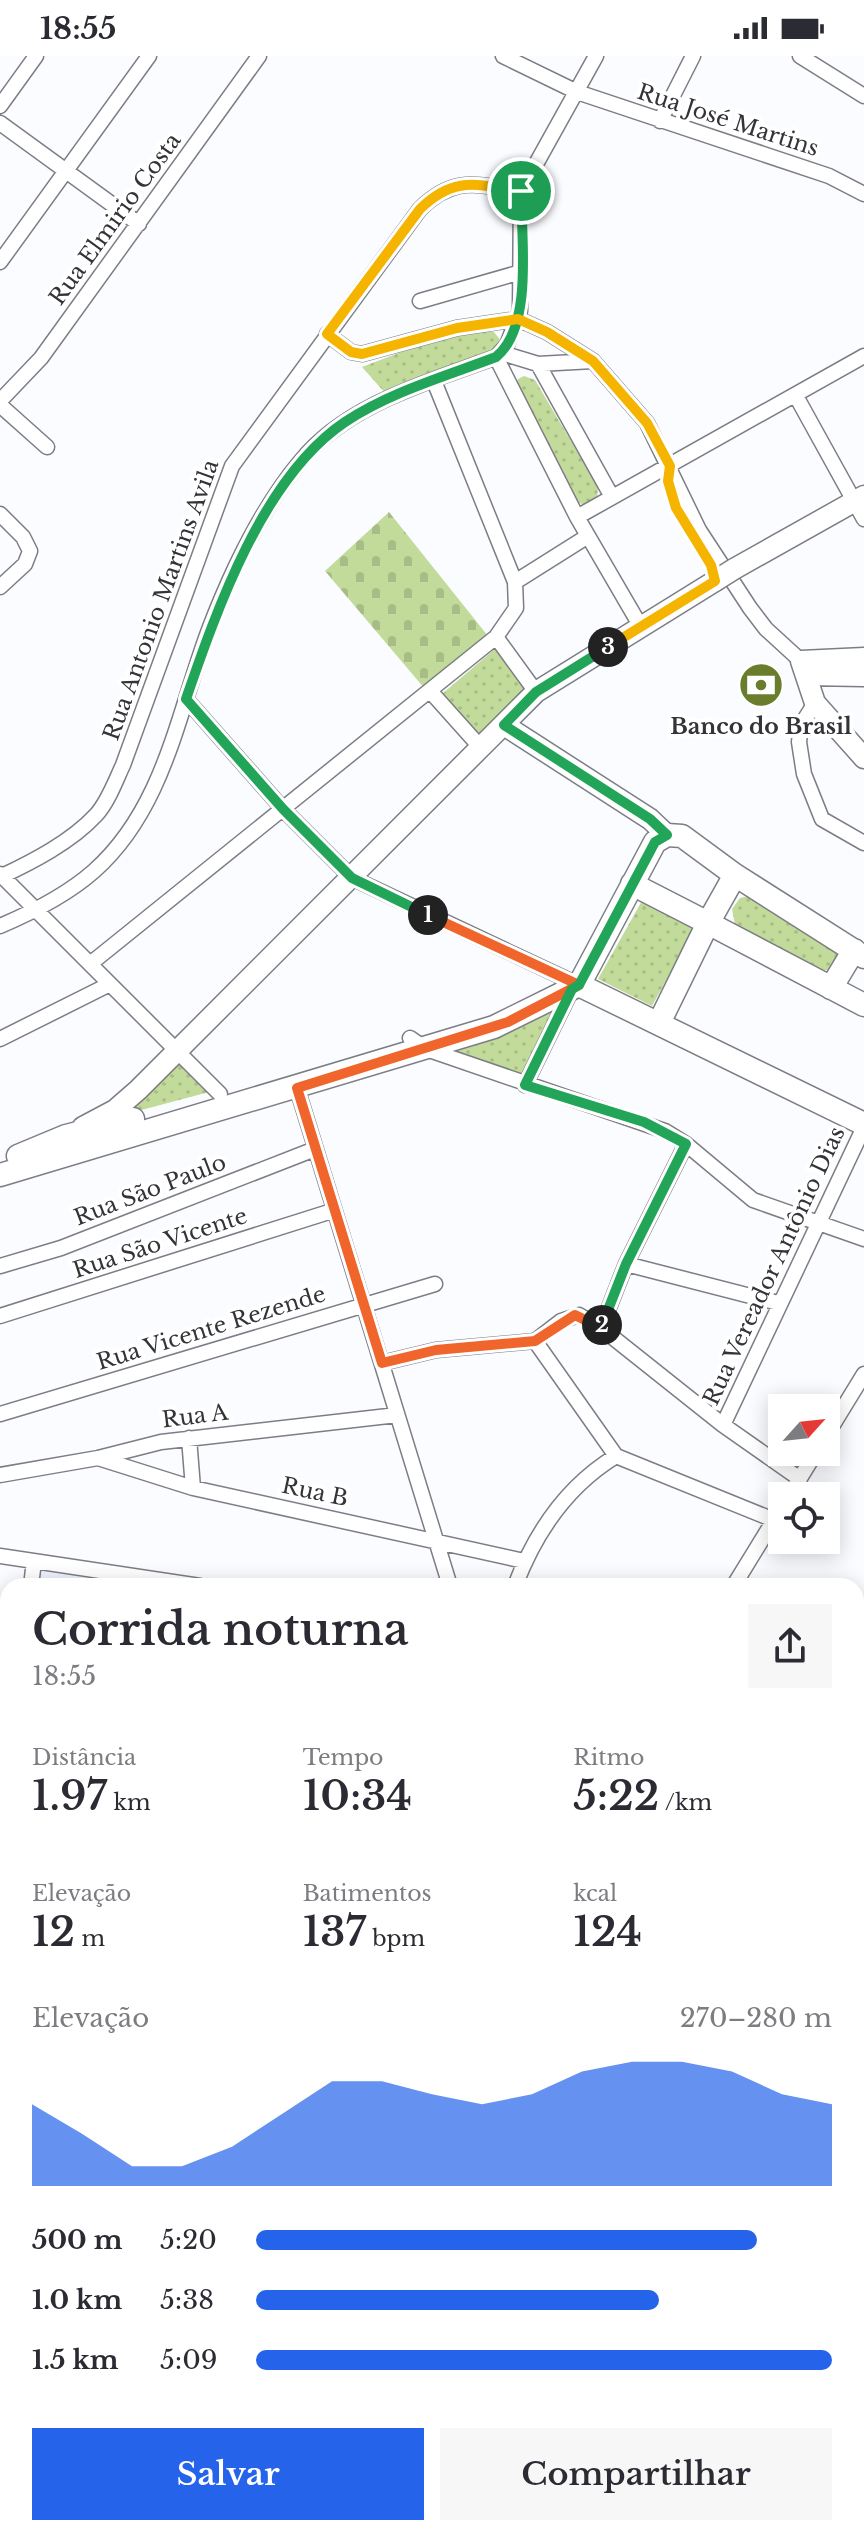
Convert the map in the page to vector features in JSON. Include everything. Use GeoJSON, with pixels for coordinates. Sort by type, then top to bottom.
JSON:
{"type":"FeatureCollection","features":[{"type":"Feature","properties":{"kind":"main road"},"geometry":{"type":"LineString","coordinates":[[0,1175],[128,1128],[418,1044],[508,1022],[576,987],[655,842],[667,835],[682,836],[735,875],[859,954],[831,988]]}},
{"type":"Feature","properties":{"kind":"main road"},"geometry":{"type":"LineString","coordinates":[[659,1023],[735,875]]}},
{"type":"Feature","properties":{"kind":"main road"},"geometry":{"type":"LineString","coordinates":[[632,884],[864,1005]]}},
{"type":"Feature","properties":{"kind":"main road"},"geometry":{"type":"LineString","coordinates":[[576,987],[659,1023],[864,1125]]}},
{"type":"Feature","properties":{"kind":"main road"},"geometry":{"type":"LineString","coordinates":[[226,1100],[297,1088],[418,1044]]}},
{"type":"Feature","properties":{"kind":"main road"},"geometry":{"type":"LineString","coordinates":[[0,1163],[66,1136],[128,1128]]}},
{"type":"Feature","properties":{"kind":"street"},"geometry":{"type":"LineString","coordinates":[[0,106],[36,56]]}},
{"type":"Feature","properties":{"kind":"street"},"geometry":{"type":"LineString","coordinates":[[0,262],[149,56]]}},
{"type":"Feature","properties":{"kind":"street","name":"Rua Elmirio Costa"},"geometry":{"type":"LineString","coordinates":[[47,447],[0,403],[41,358],[259,56]]}},
{"type":"Feature","properties":{"kind":"street","name":"Rua José Martins"},"geometry":{"type":"LineString","coordinates":[[503,56],[577,92],[829,176],[864,194]]}},
{"type":"Feature","properties":{"kind":"street"},"geometry":{"type":"LineString","coordinates":[[499,355],[518,319],[521,191],[596,56]]}},
{"type":"Feature","properties":{"kind":"street"},"geometry":{"type":"LineString","coordinates":[[660,121],[693,56]]}},
{"type":"Feature","properties":{"kind":"street"},"geometry":{"type":"LineString","coordinates":[[800,56],[864,96]]}},
{"type":"Feature","properties":{"kind":"street"},"geometry":{"type":"LineString","coordinates":[[0,123],[139,224]]}},
{"type":"Feature","properties":{"kind":"street","name":"Rua Antonio Martins Avila"},"geometry":{"type":"LineString","coordinates":[[1,876],[97,815],[123,765],[232,466],[420,209],[434,195],[464,183],[521,191]]}},
{"type":"Feature","properties":{"kind":"street"},"geometry":{"type":"LineString","coordinates":[[420,301],[521,272]]}},
{"type":"Feature","properties":{"kind":"street"},"geometry":{"type":"LineString","coordinates":[[327,334],[351,352],[362,354],[457,328],[518,319],[547,332],[593,361],[634,405],[670,466],[724,573],[768,623],[790,641],[773,653],[727,589],[724,573],[711,565],[676,508],[668,481],[670,466]]}},
{"type":"Feature","properties":{"kind":"street"},"geometry":{"type":"LineString","coordinates":[[499,355],[577,517],[641,627]]}},
{"type":"Feature","properties":{"kind":"street"},"geometry":{"type":"LineString","coordinates":[[0,926],[36,911],[95,871],[130,826],[171,753],[186,699],[234,570],[300,461],[343,423],[499,355],[538,364],[593,361]]}},
{"type":"Feature","properties":{"kind":"street"},"geometry":{"type":"LineString","coordinates":[[577,517],[864,356]]}},
{"type":"Feature","properties":{"kind":"street"},"geometry":{"type":"LineString","coordinates":[[538,364],[612,497]]}},
{"type":"Feature","properties":{"kind":"street"},"geometry":{"type":"LineString","coordinates":[[90,964],[431,692],[496,637],[516,608],[515,582],[434,381]]}},
{"type":"Feature","properties":{"kind":"street"},"geometry":{"type":"LineString","coordinates":[[66,1136],[115,1110],[482,749],[536,692],[724,573],[861,506],[796,396]]}},
{"type":"Feature","properties":{"kind":"street"},"geometry":{"type":"LineString","coordinates":[[0,514],[23,537],[30,551],[28,558],[0,587]]}},
{"type":"Feature","properties":{"kind":"street"},"geometry":{"type":"LineString","coordinates":[[515,582],[588,536]]}},
{"type":"Feature","properties":{"kind":"street"},"geometry":{"type":"LineString","coordinates":[[496,637],[536,692]]}},
{"type":"Feature","properties":{"kind":"street"},"geometry":{"type":"LineString","coordinates":[[785,645],[804,668],[815,703],[864,758]]}},
{"type":"Feature","properties":{"kind":"street"},"geometry":{"type":"LineString","coordinates":[[804,668],[860,666]]}},
{"type":"Feature","properties":{"kind":"street"},"geometry":{"type":"LineString","coordinates":[[431,692],[482,749]]}},
{"type":"Feature","properties":{"kind":"street"},"geometry":{"type":"LineString","coordinates":[[186,699],[283,809],[352,878],[576,987],[525,1085]]}},
{"type":"Feature","properties":{"kind":"street"},"geometry":{"type":"LineString","coordinates":[[815,703],[805,715],[799,742],[814,803],[826,823],[864,843]]}},
{"type":"Feature","properties":{"kind":"street"},"geometry":{"type":"LineString","coordinates":[[504,725],[650,819],[667,835]]}},
{"type":"Feature","properties":{"kind":"street"},"geometry":{"type":"LineString","coordinates":[[1,876],[226,1100]]}},
{"type":"Feature","properties":{"kind":"street"},"geometry":{"type":"LineString","coordinates":[[0,1039],[110,984]]}},
{"type":"Feature","properties":{"kind":"street"},"geometry":{"type":"LineString","coordinates":[[418,1044],[525,1085],[644,1122],[686,1144],[753,1200],[864,1239]]}},
{"type":"Feature","properties":{"kind":"street"},"geometry":{"type":"LineString","coordinates":[[297,1088],[332,1211],[447,1578]]}},
{"type":"Feature","properties":{"kind":"street","name":"Rua Vereador Antônio Dias"},"geometry":{"type":"LineString","coordinates":[[723,1425],[864,1125]]}},
{"type":"Feature","properties":{"kind":"street"},"geometry":{"type":"LineString","coordinates":[[601,1328],[626,1264],[686,1144]]}},
{"type":"Feature","properties":{"kind":"street","name":"Rua São Paulo"},"geometry":{"type":"LineString","coordinates":[[0,1266],[74,1243],[315,1149]]}},
{"type":"Feature","properties":{"kind":"street","name":"Rua São Vicente"},"geometry":{"type":"LineString","coordinates":[[0,1316],[332,1211]]}},
{"type":"Feature","properties":{"kind":"street"},"geometry":{"type":"LineString","coordinates":[[626,1264],[778,1303]]}},
{"type":"Feature","properties":{"kind":"street","name":"Rua Vicente Rezende"},"geometry":{"type":"LineString","coordinates":[[0,1414],[435,1284]]}},
{"type":"Feature","properties":{"kind":"street"},"geometry":{"type":"LineString","coordinates":[[382,1363],[444,1348],[535,1341],[575,1315],[601,1328],[723,1425],[800,1479]]}},
{"type":"Feature","properties":{"kind":"street"},"geometry":{"type":"LineString","coordinates":[[535,1341],[616,1456],[768,1509]]}},
{"type":"Feature","properties":{"kind":"street"},"geometry":{"type":"LineString","coordinates":[[840,1414],[863,1377]]}},
{"type":"Feature","properties":{"kind":"street","name":"Rua A"},"geometry":{"type":"LineString","coordinates":[[1,1475],[189,1438],[397,1415]]}},
{"type":"Feature","properties":{"kind":"street"},"geometry":{"type":"LineString","coordinates":[[189,1438],[193,1488]]}},
{"type":"Feature","properties":{"kind":"street"},"geometry":{"type":"LineString","coordinates":[[518,1578],[524,1561],[565,1497],[596,1468],[616,1456]]}},
{"type":"Feature","properties":{"kind":"street","name":"Rua B"},"geometry":{"type":"LineString","coordinates":[[98,1458],[193,1488],[524,1561]]}},
{"type":"Feature","properties":{"kind":"street"},"geometry":{"type":"LineString","coordinates":[[798,1482],[808,1466]]}},
{"type":"Feature","properties":{"kind":"street"},"geometry":{"type":"LineString","coordinates":[[738,1578],[768,1529]]}},
{"type":"Feature","properties":{"kind":"street"},"geometry":{"type":"LineString","coordinates":[[0,1556],[147,1578]]}},
{"type":"Feature","properties":{"kind":"street"},"geometry":{"type":"LineString","coordinates":[[32,1578],[34,1561]]}},
{"type":"Feature","properties":{"kind":"shaded area"},"geometry":{"type":"Polygon","coordinates":[[[41,1570],[88,1578],[40,1578],[41,1570]]]}},
{"type":"Feature","properties":{"kind":"green space"},"geometry":{"type":"Polygon","coordinates":[[[480,330],[494,332],[502,342],[495,349],[386,394],[362,367],[435,339],[480,330]]]}},
{"type":"Feature","properties":{"kind":"green space"},"geometry":{"type":"Polygon","coordinates":[[[524,376],[535,380],[598,487],[597,499],[586,505],[579,503],[516,386],[518,379],[524,376]]]}},
{"type":"Feature","properties":{"kind":"green space"},"geometry":{"type":"Polygon","coordinates":[[[389,512],[488,636],[425,689],[325,571],[389,512]]]}},
{"type":"Feature","properties":{"kind":"green space"},"geometry":{"type":"Polygon","coordinates":[[[496,648],[528,688],[478,738],[442,694],[496,648]]]}},
{"type":"Feature","properties":{"kind":"green space"},"geometry":{"type":"Polygon","coordinates":[[[752,895],[837,946],[839,956],[830,969],[820,972],[736,930],[732,909],[740,898],[752,895]]]}},
{"type":"Feature","properties":{"kind":"green space"},"geometry":{"type":"Polygon","coordinates":[[[643,899],[696,926],[652,1006],[598,979],[643,899]]]}},
{"type":"Feature","properties":{"kind":"green space"},"geometry":{"type":"Polygon","coordinates":[[[553,1009],[523,1074],[445,1052],[553,1009]]]}},
{"type":"Feature","properties":{"kind":"green space"},"geometry":{"type":"Polygon","coordinates":[[[175,1059],[209,1092],[134,1112],[128,1106],[175,1059]]]}},
{"type":"Feature","properties":{"kind":"place","name":"Banco do Brasil"},"geometry":{"type":"Point","coordinates":[761,685]}},
{"type":"Feature","properties":{"kind":"route"},"geometry":{"type":"LineString","coordinates":[[521,191],[464,183],[446,187],[434,195],[420,209],[327,334],[351,352],[362,354],[457,328],[518,319],[547,332],[593,361],[634,405],[670,466],[668,481],[676,508],[711,565],[715,581],[536,692],[504,725],[650,819],[667,835],[655,842],[579,985],[572,989],[525,1085],[644,1122],[686,1144],[626,1264],[601,1328],[583,1316],[575,1315],[561,1321],[535,1341],[436,1350],[382,1363],[332,1211],[297,1088],[508,1022],[579,985],[352,878],[283,809],[186,699],[234,570],[300,461],[343,423],[368,408],[502,353],[507,345],[518,319],[520,311],[521,191]]}}]}
